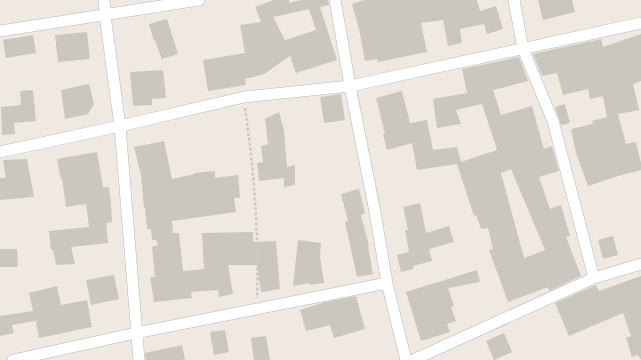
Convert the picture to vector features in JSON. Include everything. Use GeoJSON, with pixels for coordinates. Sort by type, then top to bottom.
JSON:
{"type":"FeatureCollection","features":[{"type":"Feature","properties":{"kind":"street"},"geometry":{"type":"LineString","coordinates":[[104,0],[120,126],[139,360]]}},
{"type":"Feature","properties":{"kind":"street"},"geometry":{"type":"LineString","coordinates":[[0,31],[199,0]]}},
{"type":"Feature","properties":{"kind":"street"},"geometry":{"type":"LineString","coordinates":[[335,0],[387,283],[406,360]]}},
{"type":"Feature","properties":{"kind":"street"},"geometry":{"type":"LineString","coordinates":[[514,0],[523,49],[553,121],[594,278]]}},
{"type":"Feature","properties":{"kind":"street"},"geometry":{"type":"LineString","coordinates":[[0,152],[244,97],[350,86],[641,23]]}},
{"type":"Feature","properties":{"kind":"street"},"geometry":{"type":"LineString","coordinates":[[413,360],[594,278],[641,264]]}},
{"type":"Feature","properties":{"kind":"street"},"geometry":{"type":"LineString","coordinates":[[13,360],[136,333],[387,283]]}},
{"type":"Feature","properties":{"kind":"path"},"geometry":{"type":"LineString","coordinates":[[244,97],[252,167],[257,236],[256,310]]}},
{"type":"Feature","properties":{"kind":"building"},"geometry":{"type":"Polygon","coordinates":[[[273,0],[289,0],[289,3],[301,0],[328,0],[329,5],[320,7],[337,60],[296,73],[290,56],[264,74],[245,79],[246,85],[208,91],[203,60],[245,53],[240,25],[261,22],[255,7],[273,0]],[[309,9],[273,17],[285,40],[316,30],[309,9]]]}},
{"type":"Feature","properties":{"kind":"building"},"geometry":{"type":"Polygon","coordinates":[[[364,0],[477,0],[480,11],[496,6],[503,29],[487,34],[484,24],[460,29],[462,43],[448,46],[443,20],[421,23],[427,52],[378,62],[377,59],[365,61],[359,29],[352,4],[364,0]]]}},
{"type":"Feature","properties":{"kind":"building"},"geometry":{"type":"Polygon","coordinates":[[[538,0],[572,0],[575,12],[543,20],[538,0]]]}},
{"type":"Feature","properties":{"kind":"building"},"geometry":{"type":"Polygon","coordinates":[[[167,19],[178,54],[162,59],[155,40],[154,41],[149,24],[167,19]]]}},
{"type":"Feature","properties":{"kind":"building"},"geometry":{"type":"Polygon","coordinates":[[[87,32],[90,59],[58,62],[55,35],[87,32]]]}},
{"type":"Feature","properties":{"kind":"building"},"geometry":{"type":"Polygon","coordinates":[[[641,34],[641,81],[633,84],[639,110],[618,114],[626,144],[636,142],[641,163],[641,170],[588,186],[576,153],[571,129],[593,124],[592,121],[607,117],[603,96],[590,99],[588,89],[563,95],[557,73],[542,76],[533,54],[601,39],[603,47],[641,34]]]}},
{"type":"Feature","properties":{"kind":"building"},"geometry":{"type":"Polygon","coordinates":[[[33,35],[36,53],[6,58],[3,40],[33,35]]]}},
{"type":"Feature","properties":{"kind":"building"},"geometry":{"type":"Polygon","coordinates":[[[519,57],[528,81],[493,90],[501,115],[532,106],[544,149],[552,146],[559,171],[539,177],[550,209],[561,205],[570,236],[566,237],[581,276],[549,291],[548,287],[508,302],[489,250],[493,249],[488,228],[481,229],[476,215],[474,216],[457,164],[417,170],[412,143],[387,150],[383,134],[385,134],[376,98],[402,91],[410,123],[427,120],[433,150],[457,147],[461,162],[497,150],[482,104],[456,110],[461,124],[437,128],[433,99],[467,93],[462,69],[519,57]],[[511,169],[501,173],[524,258],[545,250],[511,169]]]}},
{"type":"Feature","properties":{"kind":"building"},"geometry":{"type":"Polygon","coordinates":[[[163,70],[166,98],[152,99],[152,105],[133,106],[130,72],[163,70]]]}},
{"type":"Feature","properties":{"kind":"building"},"geometry":{"type":"Polygon","coordinates":[[[89,84],[94,104],[88,114],[65,119],[61,90],[89,84]]]}},
{"type":"Feature","properties":{"kind":"building"},"geometry":{"type":"Polygon","coordinates":[[[33,90],[36,121],[14,123],[15,134],[2,135],[1,107],[21,105],[20,91],[33,90]]]}},
{"type":"Feature","properties":{"kind":"building"},"geometry":{"type":"Polygon","coordinates":[[[341,94],[345,120],[324,123],[320,97],[341,94]]]}},
{"type":"Feature","properties":{"kind":"building"},"geometry":{"type":"Polygon","coordinates":[[[565,104],[570,123],[561,125],[555,107],[565,104]]]}},
{"type":"Feature","properties":{"kind":"building"},"geometry":{"type":"Polygon","coordinates":[[[279,112],[284,130],[287,167],[295,165],[295,185],[284,187],[284,178],[259,181],[257,163],[263,162],[261,146],[268,144],[265,119],[279,112]]]}},
{"type":"Feature","properties":{"kind":"building"},"geometry":{"type":"Polygon","coordinates":[[[164,141],[172,179],[195,174],[194,173],[215,171],[215,178],[238,175],[240,198],[234,198],[236,212],[172,221],[173,233],[179,233],[183,271],[204,269],[202,233],[253,232],[253,242],[276,241],[280,289],[261,292],[257,265],[228,265],[233,294],[219,297],[218,290],[191,292],[192,298],[154,302],[150,277],[155,277],[152,247],[158,245],[156,240],[152,240],[151,229],[147,229],[141,175],[134,147],[164,141]]]}},
{"type":"Feature","properties":{"kind":"building"},"geometry":{"type":"Polygon","coordinates":[[[97,152],[103,187],[109,187],[112,222],[106,223],[108,243],[71,247],[75,264],[56,265],[53,250],[51,250],[49,231],[89,227],[86,204],[66,207],[62,179],[57,159],[97,152]]]}},
{"type":"Feature","properties":{"kind":"building"},"geometry":{"type":"Polygon","coordinates":[[[27,159],[34,197],[0,200],[0,178],[6,178],[3,160],[27,159]]]}},
{"type":"Feature","properties":{"kind":"building"},"geometry":{"type":"Polygon","coordinates":[[[359,189],[365,213],[361,215],[369,246],[373,274],[357,277],[345,222],[348,221],[341,194],[359,189]]]}},
{"type":"Feature","properties":{"kind":"building"},"geometry":{"type":"Polygon","coordinates":[[[420,203],[426,233],[449,226],[454,242],[429,249],[432,261],[413,266],[414,269],[401,272],[397,255],[409,252],[405,230],[408,230],[403,207],[420,203]]]}},
{"type":"Feature","properties":{"kind":"building"},"geometry":{"type":"Polygon","coordinates":[[[613,236],[618,255],[603,259],[598,240],[613,236]]]}},
{"type":"Feature","properties":{"kind":"building"},"geometry":{"type":"Polygon","coordinates":[[[298,240],[321,243],[320,257],[324,283],[310,285],[310,283],[293,286],[298,240]]]}},
{"type":"Feature","properties":{"kind":"building"},"geometry":{"type":"Polygon","coordinates":[[[0,249],[17,249],[18,267],[0,267],[0,249]]]}},
{"type":"Feature","properties":{"kind":"building"},"geometry":{"type":"Polygon","coordinates":[[[477,270],[480,282],[448,288],[454,306],[451,307],[456,321],[447,324],[450,332],[421,341],[406,292],[477,270]]]}},
{"type":"Feature","properties":{"kind":"building"},"geometry":{"type":"Polygon","coordinates":[[[114,275],[119,299],[91,305],[86,280],[114,275]]]}},
{"type":"Feature","properties":{"kind":"building"},"geometry":{"type":"Polygon","coordinates":[[[641,276],[641,359],[638,355],[632,357],[626,338],[631,336],[623,313],[569,336],[555,303],[596,285],[599,291],[641,276]]]}},
{"type":"Feature","properties":{"kind":"building"},"geometry":{"type":"Polygon","coordinates":[[[57,286],[61,305],[87,300],[92,327],[39,338],[35,317],[35,321],[12,325],[14,333],[0,336],[0,316],[33,311],[29,293],[57,286]]]}},
{"type":"Feature","properties":{"kind":"building"},"geometry":{"type":"Polygon","coordinates":[[[356,296],[365,329],[334,338],[330,325],[306,331],[300,310],[325,302],[356,296]]]}},
{"type":"Feature","properties":{"kind":"building"},"geometry":{"type":"Polygon","coordinates":[[[225,330],[229,352],[214,355],[210,332],[225,330]]]}},
{"type":"Feature","properties":{"kind":"building"},"geometry":{"type":"Polygon","coordinates":[[[504,333],[512,352],[494,360],[486,341],[504,333]]]}},
{"type":"Feature","properties":{"kind":"building"},"geometry":{"type":"Polygon","coordinates":[[[266,336],[270,360],[254,360],[251,338],[266,336]]]}},
{"type":"Feature","properties":{"kind":"building"},"geometry":{"type":"Polygon","coordinates":[[[182,345],[185,360],[146,360],[145,353],[182,345]]]}}]}
